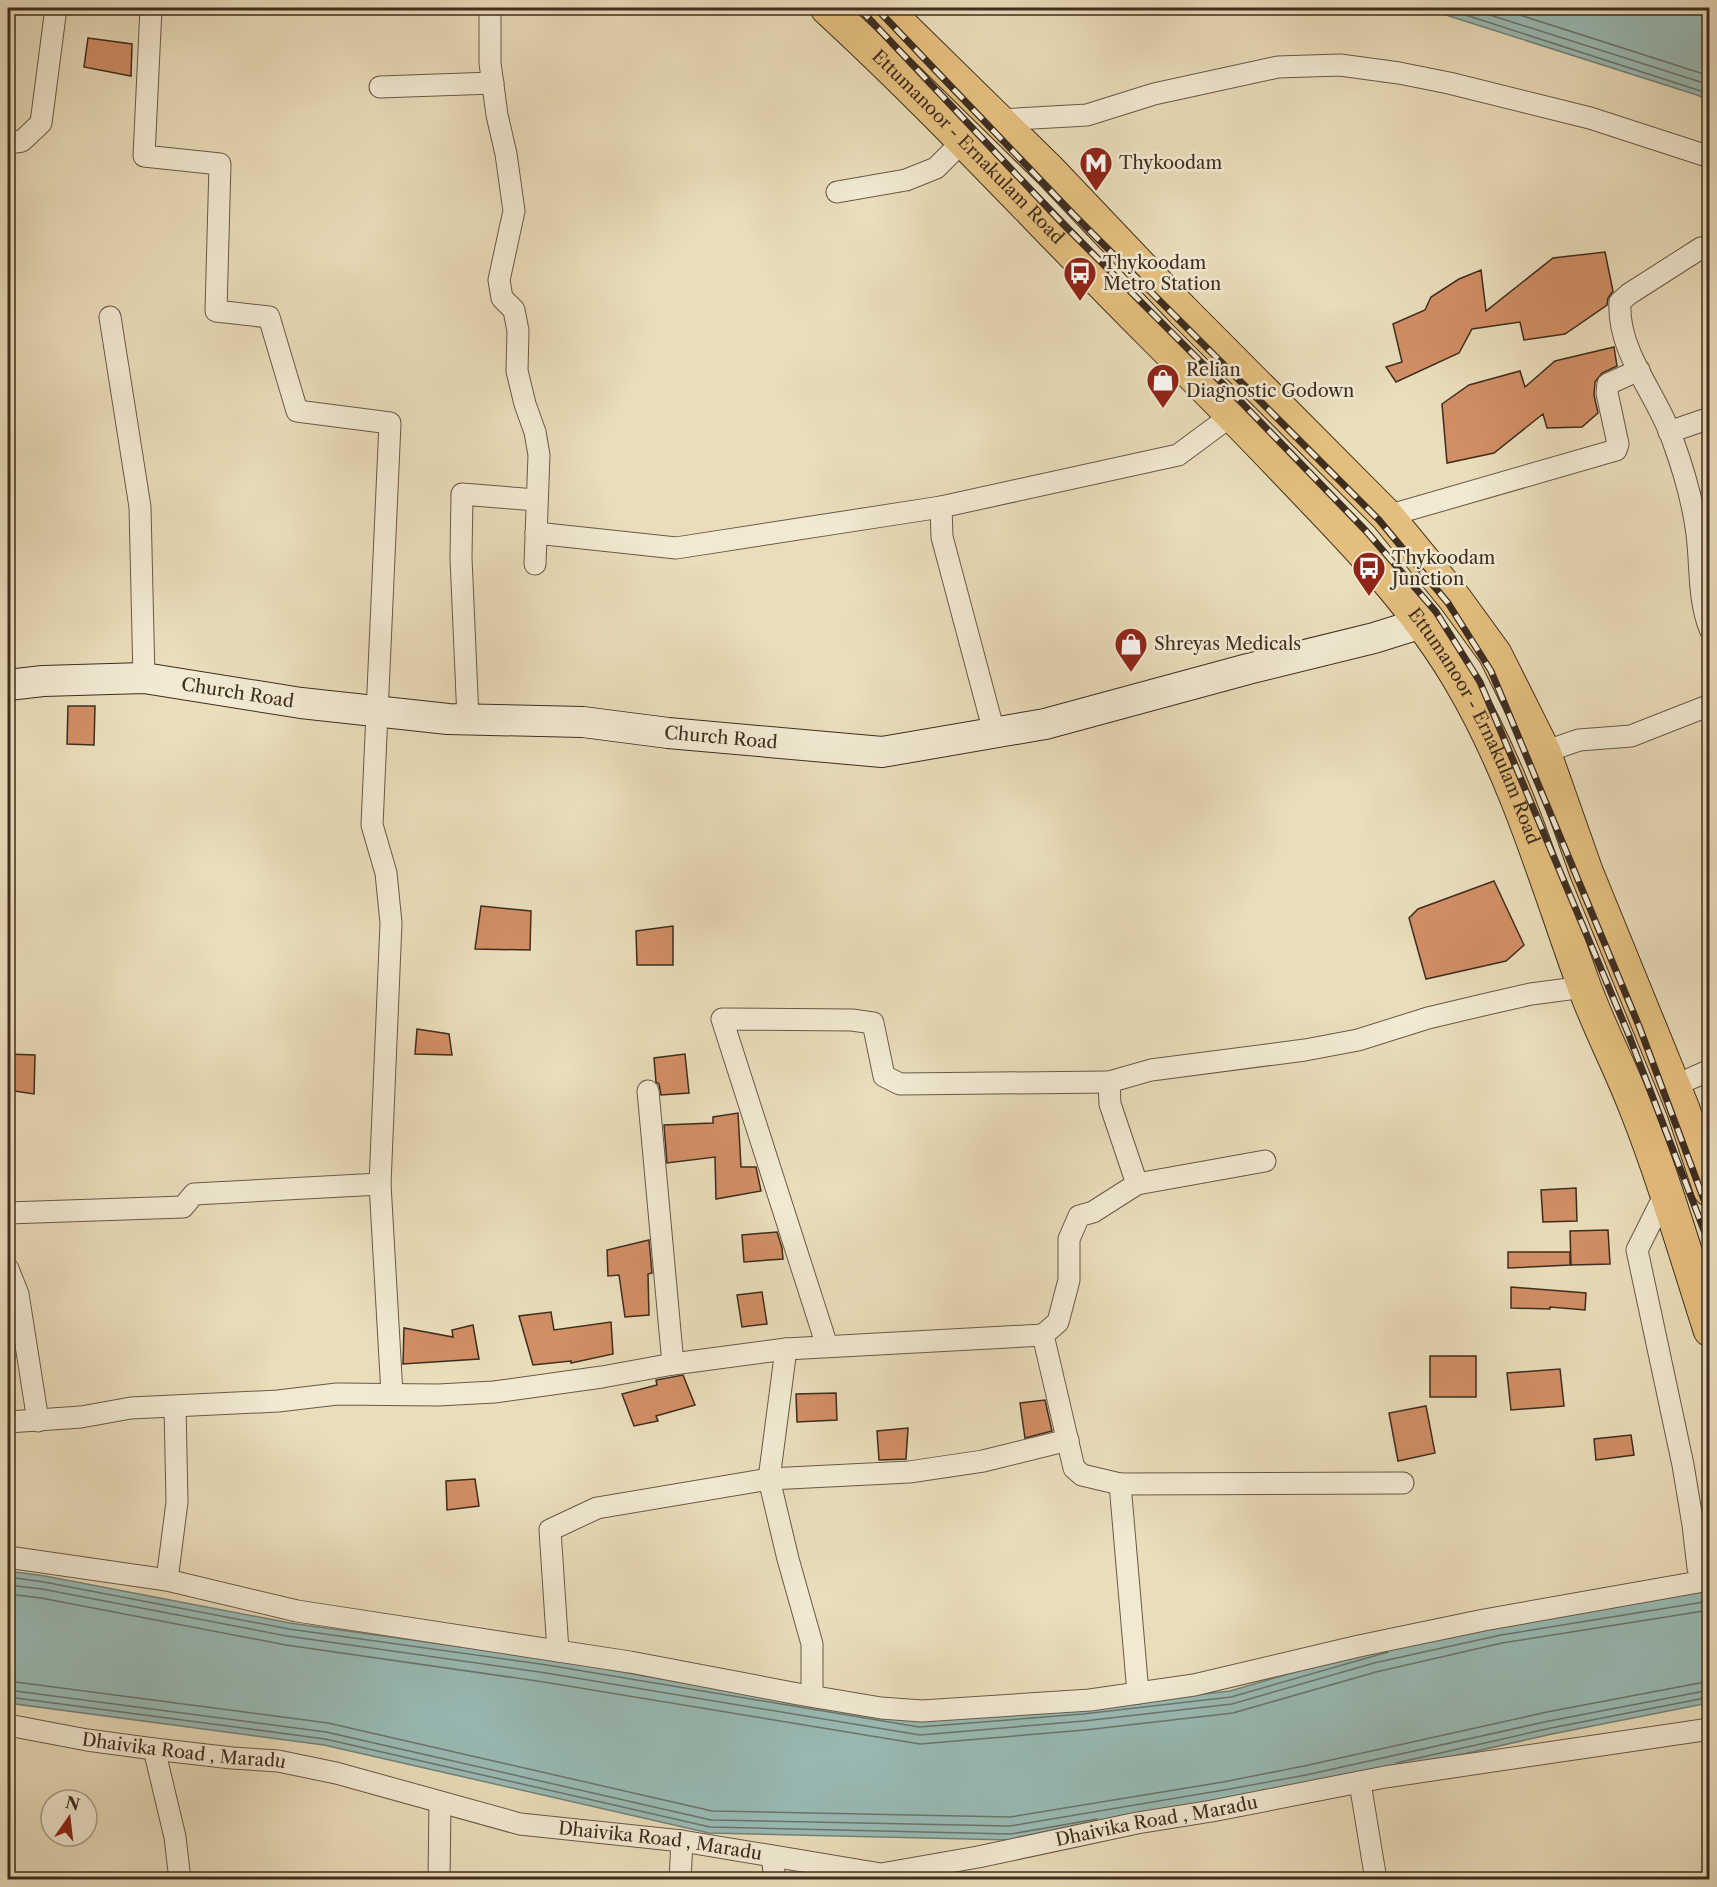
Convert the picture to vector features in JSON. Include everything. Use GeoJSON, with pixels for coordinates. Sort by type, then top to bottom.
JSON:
{"type":"FeatureCollection","features":[{"type":"Feature","properties":{"kind":"main road","name":"Ettumanoor - Ernakulam Road"},"geometry":{"type":"LineString","coordinates":[[827,8],[964,140],[1232,415],[1360,549],[1422,623],[1460,681],[1484,724],[1510,783],[1561,918],[1584,987],[1635,1107],[1710,1330]]}},
{"type":"Feature","properties":{"kind":"main road"},"geometry":{"type":"LineString","coordinates":[[880,8],[999,120],[1182,310],[1387,516],[1455,599],[1495,654],[1544,752],[1600,905],[1674,1086],[1702,1160],[1710,1190]]}},
{"type":"Feature","properties":{"kind":"main road"},"geometry":{"type":"LineString","coordinates":[[1561,918],[1600,905]]}},
{"type":"Feature","properties":{"kind":"street"},"geometry":{"type":"LineString","coordinates":[[8,143],[22,141],[42,123],[56,8]]}},
{"type":"Feature","properties":{"kind":"street"},"geometry":{"type":"LineString","coordinates":[[152,8],[144,156],[220,164],[216,311],[269,317],[297,411],[390,423],[372,825],[386,873],[391,923],[380,1184],[392,1394]]}},
{"type":"Feature","properties":{"kind":"street"},"geometry":{"type":"LineString","coordinates":[[490,8],[490,63],[514,211],[498,280],[502,298],[514,310],[518,330],[518,371],[539,455],[535,564]]}},
{"type":"Feature","properties":{"kind":"street"},"geometry":{"type":"LineString","coordinates":[[999,120],[1088,115],[1154,94],[1278,67],[1340,65],[1449,83],[1590,118],[1704,155]]}},
{"type":"Feature","properties":{"kind":"street"},"geometry":{"type":"LineString","coordinates":[[380,87],[493,83]]}},
{"type":"Feature","properties":{"kind":"street"},"geometry":{"type":"LineString","coordinates":[[837,192],[906,180],[936,168],[964,140]]}},
{"type":"Feature","properties":{"kind":"street"},"geometry":{"type":"LineString","coordinates":[[1710,247],[1701,248],[1638,288],[1620,302],[1619,315],[1629,350],[1669,432],[1693,508],[1704,616],[1710,629]]}},
{"type":"Feature","properties":{"kind":"street"},"geometry":{"type":"LineString","coordinates":[[110,316],[140,507],[144,678]]}},
{"type":"Feature","properties":{"kind":"street"},"geometry":{"type":"LineString","coordinates":[[1387,516],[1616,450],[1618,444],[1607,393],[1608,384],[1639,370]]}},
{"type":"Feature","properties":{"kind":"street"},"geometry":{"type":"LineString","coordinates":[[536,533],[676,548],[941,507],[1178,455],[1232,415]]}},
{"type":"Feature","properties":{"kind":"street"},"geometry":{"type":"LineString","coordinates":[[1669,432],[1710,418]]}},
{"type":"Feature","properties":{"kind":"street"},"geometry":{"type":"LineString","coordinates":[[468,719],[461,558],[462,494],[536,500]]}},
{"type":"Feature","properties":{"kind":"street"},"geometry":{"type":"LineString","coordinates":[[941,507],[942,537],[994,732]]}},
{"type":"Feature","properties":{"kind":"street","name":"Church Road"},"geometry":{"type":"LineString","coordinates":[[8,685],[43,681],[144,678],[302,703],[447,719],[583,722],[668,733],[882,752],[1045,724],[1248,669],[1374,638],[1422,623]]}},
{"type":"Feature","properties":{"kind":"street"},"geometry":{"type":"LineString","coordinates":[[1544,752],[1579,740],[1631,736],[1710,705]]}},
{"type":"Feature","properties":{"kind":"street"},"geometry":{"type":"LineString","coordinates":[[827,1346],[722,1019],[852,1020],[873,1023],[884,1076],[900,1084],[1109,1082],[1150,1070],[1305,1050],[1358,1040],[1428,1018],[1531,994],[1584,987]]}},
{"type":"Feature","properties":{"kind":"street"},"geometry":{"type":"LineString","coordinates":[[1674,1086],[1710,1070]]}},
{"type":"Feature","properties":{"kind":"street"},"geometry":{"type":"LineString","coordinates":[[1109,1082],[1110,1104],[1137,1184]]}},
{"type":"Feature","properties":{"kind":"street"},"geometry":{"type":"LineString","coordinates":[[648,1091],[673,1364]]}},
{"type":"Feature","properties":{"kind":"street"},"geometry":{"type":"LineString","coordinates":[[8,1422],[81,1417],[131,1408],[278,1401],[337,1394],[438,1395],[494,1392],[786,1349],[1043,1335],[1058,1322],[1069,1280],[1069,1239],[1079,1216],[1093,1212],[1137,1184],[1265,1161]]}},
{"type":"Feature","properties":{"kind":"street"},"geometry":{"type":"LineString","coordinates":[[8,1213],[183,1207],[194,1194],[380,1184]]}},
{"type":"Feature","properties":{"kind":"street"},"geometry":{"type":"LineString","coordinates":[[8,1557],[167,1580],[297,1611],[630,1662],[881,1708],[922,1711],[1090,1700],[1138,1693],[1235,1676],[1359,1646],[1473,1622],[1707,1580],[1698,1568],[1683,1465],[1637,1250],[1665,1194]]}},
{"type":"Feature","properties":{"kind":"street"},"geometry":{"type":"LineString","coordinates":[[8,1269],[18,1294],[38,1421]]}},
{"type":"Feature","properties":{"kind":"street"},"geometry":{"type":"LineString","coordinates":[[1043,1335],[1074,1468],[1082,1475],[1119,1484],[1403,1483]]}},
{"type":"Feature","properties":{"kind":"street"},"geometry":{"type":"LineString","coordinates":[[786,1349],[769,1479],[812,1644],[812,1696]]}},
{"type":"Feature","properties":{"kind":"street"},"geometry":{"type":"LineString","coordinates":[[167,1580],[177,1502],[175,1407]]}},
{"type":"Feature","properties":{"kind":"street"},"geometry":{"type":"LineString","coordinates":[[558,1651],[550,1530],[597,1508],[769,1479],[909,1472],[983,1461],[1068,1440]]}},
{"type":"Feature","properties":{"kind":"street"},"geometry":{"type":"LineString","coordinates":[[1119,1484],[1138,1693]]}},
{"type":"Feature","properties":{"kind":"street","name":"Dhaivika Road , Maradu"},"geometry":{"type":"LineString","coordinates":[[8,1725],[87,1740],[154,1749],[278,1761],[336,1773],[519,1824],[682,1841],[882,1874],[1385,1777],[1710,1729]]}},
{"type":"Feature","properties":{"kind":"street"},"geometry":{"type":"LineString","coordinates":[[154,1749],[176,1837],[180,1880]]}},
{"type":"Feature","properties":{"kind":"street"},"geometry":{"type":"LineString","coordinates":[[1360,1783],[1376,1880]]}},
{"type":"Feature","properties":{"kind":"street"},"geometry":{"type":"LineString","coordinates":[[439,1880],[440,1802]]}},
{"type":"Feature","properties":{"kind":"street"},"geometry":{"type":"LineString","coordinates":[[680,1880],[682,1841]]}},
{"type":"Feature","properties":{"kind":"street"},"geometry":{"type":"LineString","coordinates":[[772,1856],[775,1880]]}},
{"type":"Feature","properties":{"kind":"water"},"geometry":{"type":"Polygon","coordinates":[[[1424,8],[1709,8],[1709,100],[1697,95],[1424,8]]]}},
{"type":"Feature","properties":{"kind":"water"},"geometry":{"type":"Polygon","coordinates":[[[8,1571],[290,1623],[548,1659],[741,1693],[1083,1708],[1230,1691],[1370,1650],[1709,1587],[1709,1703],[1552,1734],[1375,1774],[1011,1840],[709,1833],[324,1745],[8,1703],[8,1571]]]}},
{"type":"Feature","properties":{"kind":"building"},"geometry":{"type":"Polygon","coordinates":[[[88,38],[132,44],[131,76],[84,67],[88,38]]]}},
{"type":"Feature","properties":{"kind":"building"},"geometry":{"type":"Polygon","coordinates":[[[1605,252],[1613,291],[1608,298],[1607,305],[1565,334],[1524,340],[1520,322],[1472,329],[1459,353],[1396,382],[1386,367],[1402,362],[1393,324],[1425,310],[1431,297],[1459,279],[1481,270],[1486,311],[1553,258],[1605,252]]]}},
{"type":"Feature","properties":{"kind":"building"},"geometry":{"type":"Polygon","coordinates":[[[1614,347],[1617,366],[1602,373],[1595,382],[1594,395],[1598,413],[1582,427],[1547,428],[1543,414],[1494,453],[1447,463],[1442,404],[1469,385],[1520,371],[1525,387],[1555,361],[1614,347]]]}},
{"type":"Feature","properties":{"kind":"building"},"geometry":{"type":"Polygon","coordinates":[[[68,706],[95,706],[94,745],[67,744],[68,706]]]}},
{"type":"Feature","properties":{"kind":"building"},"geometry":{"type":"Polygon","coordinates":[[[1494,881],[1524,945],[1506,961],[1426,979],[1409,918],[1418,909],[1494,881]]]}},
{"type":"Feature","properties":{"kind":"building"},"geometry":{"type":"Polygon","coordinates":[[[481,906],[531,911],[530,950],[475,949],[481,906]]]}},
{"type":"Feature","properties":{"kind":"building"},"geometry":{"type":"Polygon","coordinates":[[[673,926],[673,965],[637,965],[636,931],[673,926]]]}},
{"type":"Feature","properties":{"kind":"building"},"geometry":{"type":"Polygon","coordinates":[[[417,1029],[449,1034],[452,1055],[415,1054],[417,1029]]]}},
{"type":"Feature","properties":{"kind":"building"},"geometry":{"type":"Polygon","coordinates":[[[8,1054],[35,1055],[34,1094],[8,1090],[8,1054]]]}},
{"type":"Feature","properties":{"kind":"building"},"geometry":{"type":"Polygon","coordinates":[[[685,1054],[689,1093],[661,1095],[659,1084],[656,1082],[654,1058],[685,1054]]]}},
{"type":"Feature","properties":{"kind":"building"},"geometry":{"type":"Polygon","coordinates":[[[738,1113],[741,1167],[756,1167],[761,1191],[716,1199],[715,1157],[667,1163],[664,1125],[713,1123],[713,1117],[738,1113]]]}},
{"type":"Feature","properties":{"kind":"building"},"geometry":{"type":"Polygon","coordinates":[[[1576,1188],[1577,1221],[1543,1222],[1541,1190],[1576,1188]]]}},
{"type":"Feature","properties":{"kind":"building"},"geometry":{"type":"Polygon","coordinates":[[[1608,1230],[1610,1264],[1571,1265],[1570,1231],[1608,1230]]]}},
{"type":"Feature","properties":{"kind":"building"},"geometry":{"type":"Polygon","coordinates":[[[777,1232],[783,1259],[744,1262],[742,1235],[777,1232]]]}},
{"type":"Feature","properties":{"kind":"building"},"geometry":{"type":"Polygon","coordinates":[[[649,1240],[652,1273],[648,1274],[649,1315],[625,1317],[619,1275],[608,1276],[607,1250],[649,1240]]]}},
{"type":"Feature","properties":{"kind":"building"},"geometry":{"type":"Polygon","coordinates":[[[1508,1252],[1570,1252],[1570,1265],[1508,1268],[1508,1252]]]}},
{"type":"Feature","properties":{"kind":"building"},"geometry":{"type":"Polygon","coordinates":[[[1511,1287],[1586,1293],[1585,1310],[1550,1307],[1550,1309],[1511,1308],[1511,1287]]]}},
{"type":"Feature","properties":{"kind":"building"},"geometry":{"type":"Polygon","coordinates":[[[762,1292],[767,1324],[742,1327],[737,1295],[762,1292]]]}},
{"type":"Feature","properties":{"kind":"building"},"geometry":{"type":"Polygon","coordinates":[[[551,1312],[554,1330],[611,1322],[613,1354],[571,1363],[571,1361],[533,1365],[519,1316],[551,1312]]]}},
{"type":"Feature","properties":{"kind":"building"},"geometry":{"type":"Polygon","coordinates":[[[473,1325],[479,1359],[403,1364],[404,1328],[453,1337],[452,1330],[473,1325]]]}},
{"type":"Feature","properties":{"kind":"building"},"geometry":{"type":"Polygon","coordinates":[[[1430,1356],[1476,1356],[1476,1397],[1430,1397],[1430,1356]]]}},
{"type":"Feature","properties":{"kind":"building"},"geometry":{"type":"Polygon","coordinates":[[[1560,1369],[1564,1406],[1511,1410],[1507,1373],[1560,1369]]]}},
{"type":"Feature","properties":{"kind":"building"},"geometry":{"type":"Polygon","coordinates":[[[683,1375],[695,1405],[656,1416],[658,1421],[634,1426],[622,1394],[657,1385],[656,1380],[683,1375]]]}},
{"type":"Feature","properties":{"kind":"building"},"geometry":{"type":"Polygon","coordinates":[[[836,1393],[837,1420],[797,1422],[796,1394],[836,1393]]]}},
{"type":"Feature","properties":{"kind":"building"},"geometry":{"type":"Polygon","coordinates":[[[1045,1400],[1052,1431],[1025,1438],[1020,1403],[1045,1400]]]}},
{"type":"Feature","properties":{"kind":"building"},"geometry":{"type":"Polygon","coordinates":[[[1426,1406],[1435,1453],[1398,1461],[1389,1413],[1426,1406]]]}},
{"type":"Feature","properties":{"kind":"building"},"geometry":{"type":"Polygon","coordinates":[[[908,1428],[906,1459],[879,1460],[877,1431],[908,1428]]]}},
{"type":"Feature","properties":{"kind":"building"},"geometry":{"type":"Polygon","coordinates":[[[1631,1435],[1634,1455],[1596,1460],[1594,1439],[1631,1435]]]}},
{"type":"Feature","properties":{"kind":"building"},"geometry":{"type":"Polygon","coordinates":[[[475,1479],[479,1506],[447,1510],[446,1481],[475,1479]]]}},
{"type":"Feature","properties":{"kind":"railway"},"geometry":{"type":"LineString","coordinates":[[859,8],[1063,224],[1366,531],[1436,612],[1480,682],[1628,1033],[1710,1246]]}},
{"type":"Feature","properties":{"kind":"railway"},"geometry":{"type":"LineString","coordinates":[[876,8],[1073,214],[1379,520],[1448,603],[1491,671],[1639,1026],[1710,1216]]}},
{"type":"Feature","properties":{"kind":"place","name":"Thykoodam"},"geometry":{"type":"Point","coordinates":[1096,192]}},
{"type":"Feature","properties":{"kind":"place","name":"Thykoodam Metro Station"},"geometry":{"type":"Point","coordinates":[1080,302]}},
{"type":"Feature","properties":{"kind":"place","name":"Relian Diagnostic Godown"},"geometry":{"type":"Point","coordinates":[1163,409]}},
{"type":"Feature","properties":{"kind":"place","name":"Thykoodam Junction"},"geometry":{"type":"Point","coordinates":[1369,597]}},
{"type":"Feature","properties":{"kind":"place","name":"Shreyas Medicals"},"geometry":{"type":"Point","coordinates":[1131,673]}}]}
